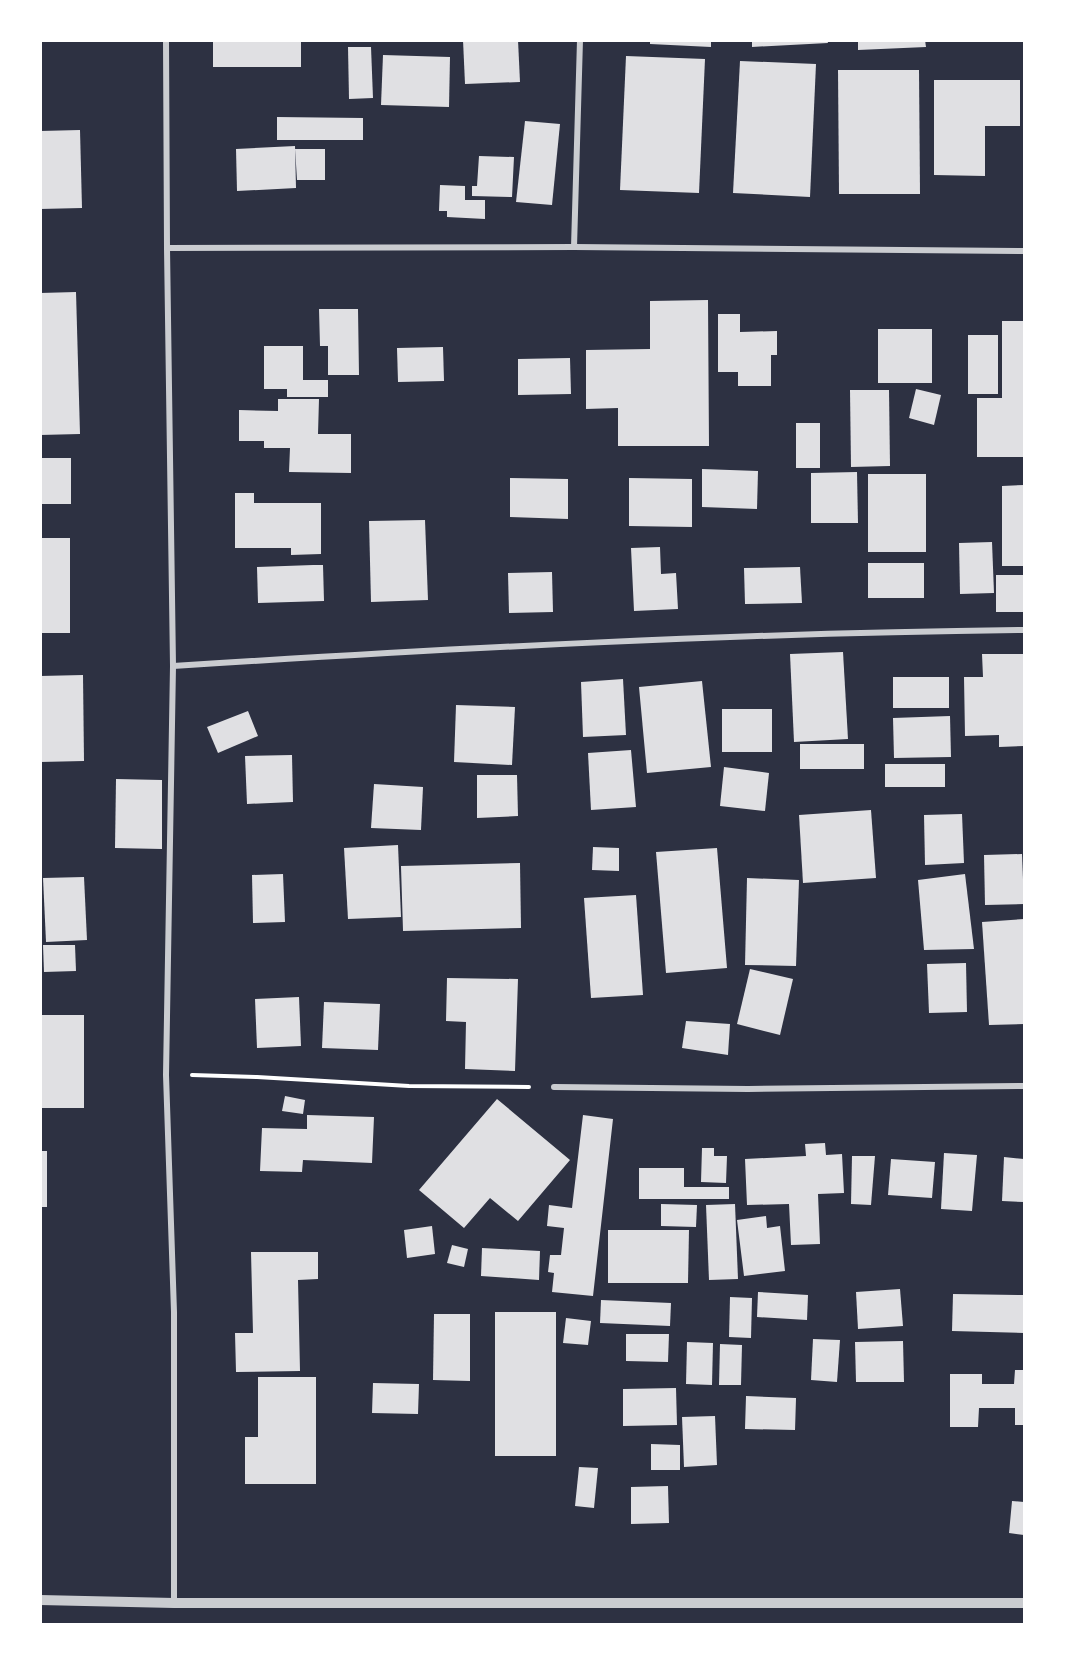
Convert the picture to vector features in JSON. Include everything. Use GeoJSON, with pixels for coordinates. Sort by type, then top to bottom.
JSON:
{"type":"FeatureCollection","features":[{"type":"Feature","properties":{"kind":"street"},"geometry":{"type":"LineString","coordinates":[[166,40],[173,666],[166,1074],[174,1312],[174,1603]]}},
{"type":"Feature","properties":{"kind":"street"},"geometry":{"type":"LineString","coordinates":[[574,247],[580,40]]}},
{"type":"Feature","properties":{"kind":"street"},"geometry":{"type":"LineString","coordinates":[[167,248],[574,247],[1024,251]]}},
{"type":"Feature","properties":{"kind":"street"},"geometry":{"type":"LineString","coordinates":[[173,666],[386,652],[752,636],[1024,630]]}},
{"type":"Feature","properties":{"kind":"street"},"geometry":{"type":"LineString","coordinates":[[554,1087],[748,1089],[1024,1086]]}},
{"type":"Feature","properties":{"kind":"street"},"geometry":{"type":"LineString","coordinates":[[40,1600],[174,1603],[1024,1603]]}},
{"type":"Feature","properties":{"kind":"path"},"geometry":{"type":"LineString","coordinates":[[166,1074],[409,1086],[554,1087]]}},
{"type":"Feature","properties":{"kind":"building"},"geometry":{"type":"Polygon","coordinates":[[[213,40],[301,40],[301,67],[213,67],[213,40]]]}},
{"type":"Feature","properties":{"kind":"building"},"geometry":{"type":"Polygon","coordinates":[[[463,40],[518,40],[520,82],[465,84],[463,40]]]}},
{"type":"Feature","properties":{"kind":"building"},"geometry":{"type":"Polygon","coordinates":[[[650,40],[711,40],[711,47],[650,44],[650,40]]]}},
{"type":"Feature","properties":{"kind":"building"},"geometry":{"type":"Polygon","coordinates":[[[752,40],[827,40],[828,43],[752,47],[752,40]]]}},
{"type":"Feature","properties":{"kind":"building"},"geometry":{"type":"Polygon","coordinates":[[[858,40],[925,40],[926,47],[858,50],[858,40]]]}},
{"type":"Feature","properties":{"kind":"building"},"geometry":{"type":"Polygon","coordinates":[[[348,47],[371,47],[373,98],[349,99],[348,47]]]}},
{"type":"Feature","properties":{"kind":"building"},"geometry":{"type":"Polygon","coordinates":[[[383,55],[450,57],[449,107],[381,105],[383,55]]]}},
{"type":"Feature","properties":{"kind":"building"},"geometry":{"type":"Polygon","coordinates":[[[626,56],[705,59],[699,193],[620,190],[626,56]]]}},
{"type":"Feature","properties":{"kind":"building"},"geometry":{"type":"Polygon","coordinates":[[[740,61],[816,64],[810,197],[733,193],[740,61]]]}},
{"type":"Feature","properties":{"kind":"building"},"geometry":{"type":"Polygon","coordinates":[[[838,70],[919,70],[920,194],[839,194],[838,70]]]}},
{"type":"Feature","properties":{"kind":"building"},"geometry":{"type":"Polygon","coordinates":[[[934,80],[1020,80],[1020,126],[985,126],[985,176],[934,175],[934,80]]]}},
{"type":"Feature","properties":{"kind":"building"},"geometry":{"type":"Polygon","coordinates":[[[277,117],[363,118],[363,140],[277,140],[277,117]]]}},
{"type":"Feature","properties":{"kind":"building"},"geometry":{"type":"Polygon","coordinates":[[[525,121],[560,124],[552,205],[516,202],[525,121]]]}},
{"type":"Feature","properties":{"kind":"building"},"geometry":{"type":"Polygon","coordinates":[[[80,130],[82,208],[40,209],[40,131],[80,130]]]}},
{"type":"Feature","properties":{"kind":"building"},"geometry":{"type":"Polygon","coordinates":[[[295,146],[296,188],[237,191],[236,149],[295,146]]]}},
{"type":"Feature","properties":{"kind":"building"},"geometry":{"type":"Polygon","coordinates":[[[295,149],[325,149],[325,180],[297,180],[295,149]]]}},
{"type":"Feature","properties":{"kind":"building"},"geometry":{"type":"Polygon","coordinates":[[[479,156],[514,157],[512,197],[472,196],[472,186],[477,186],[479,156]]]}},
{"type":"Feature","properties":{"kind":"building"},"geometry":{"type":"Polygon","coordinates":[[[440,185],[465,186],[465,200],[485,200],[485,219],[447,217],[447,211],[439,211],[440,185]]]}},
{"type":"Feature","properties":{"kind":"building"},"geometry":{"type":"Polygon","coordinates":[[[76,292],[80,434],[40,435],[40,293],[76,292]]]}},
{"type":"Feature","properties":{"kind":"building"},"geometry":{"type":"Polygon","coordinates":[[[708,300],[709,446],[618,446],[618,408],[586,409],[586,350],[650,349],[650,301],[708,300]]]}},
{"type":"Feature","properties":{"kind":"building"},"geometry":{"type":"Polygon","coordinates":[[[319,309],[358,309],[359,375],[328,375],[328,346],[320,346],[319,309]]]}},
{"type":"Feature","properties":{"kind":"building"},"geometry":{"type":"Polygon","coordinates":[[[718,314],[740,314],[740,332],[777,331],[777,355],[771,355],[771,386],[738,386],[738,372],[718,372],[718,314]]]}},
{"type":"Feature","properties":{"kind":"building"},"geometry":{"type":"Polygon","coordinates":[[[1002,321],[1024,321],[1024,457],[977,457],[977,398],[1002,398],[1002,321]]]}},
{"type":"Feature","properties":{"kind":"building"},"geometry":{"type":"Polygon","coordinates":[[[878,329],[932,329],[932,383],[878,383],[878,329]]]}},
{"type":"Feature","properties":{"kind":"building"},"geometry":{"type":"Polygon","coordinates":[[[968,335],[998,335],[998,394],[968,394],[968,335]]]}},
{"type":"Feature","properties":{"kind":"building"},"geometry":{"type":"Polygon","coordinates":[[[264,346],[303,346],[303,380],[328,380],[328,397],[287,397],[287,389],[264,389],[264,346]]]}},
{"type":"Feature","properties":{"kind":"building"},"geometry":{"type":"Polygon","coordinates":[[[443,347],[444,381],[398,382],[397,348],[443,347]]]}},
{"type":"Feature","properties":{"kind":"building"},"geometry":{"type":"Polygon","coordinates":[[[570,358],[571,394],[518,395],[518,359],[570,358]]]}},
{"type":"Feature","properties":{"kind":"building"},"geometry":{"type":"Polygon","coordinates":[[[916,389],[941,395],[934,425],[909,418],[916,389]]]}},
{"type":"Feature","properties":{"kind":"building"},"geometry":{"type":"Polygon","coordinates":[[[850,390],[889,390],[890,466],[851,467],[850,390]]]}},
{"type":"Feature","properties":{"kind":"building"},"geometry":{"type":"Polygon","coordinates":[[[278,399],[319,399],[318,434],[351,434],[351,473],[289,472],[290,448],[264,448],[264,441],[239,441],[239,410],[278,411],[278,399]]]}},
{"type":"Feature","properties":{"kind":"building"},"geometry":{"type":"Polygon","coordinates":[[[796,423],[820,423],[820,468],[796,468],[796,423]]]}},
{"type":"Feature","properties":{"kind":"building"},"geometry":{"type":"Polygon","coordinates":[[[40,458],[71,458],[71,504],[40,504],[40,458]]]}},
{"type":"Feature","properties":{"kind":"building"},"geometry":{"type":"Polygon","coordinates":[[[702,469],[758,471],[757,509],[702,507],[702,469]]]}},
{"type":"Feature","properties":{"kind":"building"},"geometry":{"type":"Polygon","coordinates":[[[857,472],[858,523],[811,523],[811,473],[857,472]]]}},
{"type":"Feature","properties":{"kind":"building"},"geometry":{"type":"Polygon","coordinates":[[[868,474],[926,474],[926,552],[868,552],[868,474]]]}},
{"type":"Feature","properties":{"kind":"building"},"geometry":{"type":"Polygon","coordinates":[[[510,478],[568,479],[568,519],[510,517],[510,478]]]}},
{"type":"Feature","properties":{"kind":"building"},"geometry":{"type":"Polygon","coordinates":[[[629,478],[692,479],[692,527],[629,526],[629,478]]]}},
{"type":"Feature","properties":{"kind":"building"},"geometry":{"type":"Polygon","coordinates":[[[1024,485],[1024,566],[1002,566],[1002,486],[1024,485]]]}},
{"type":"Feature","properties":{"kind":"building"},"geometry":{"type":"Polygon","coordinates":[[[235,493],[254,493],[254,503],[321,503],[321,554],[291,555],[291,548],[235,548],[235,493]]]}},
{"type":"Feature","properties":{"kind":"building"},"geometry":{"type":"Polygon","coordinates":[[[425,520],[428,600],[371,602],[369,521],[425,520]]]}},
{"type":"Feature","properties":{"kind":"building"},"geometry":{"type":"Polygon","coordinates":[[[40,538],[70,538],[70,633],[40,633],[40,538]]]}},
{"type":"Feature","properties":{"kind":"building"},"geometry":{"type":"Polygon","coordinates":[[[992,542],[994,593],[960,594],[959,543],[992,542]]]}},
{"type":"Feature","properties":{"kind":"building"},"geometry":{"type":"Polygon","coordinates":[[[660,547],[661,574],[676,573],[678,609],[634,611],[631,548],[660,547]]]}},
{"type":"Feature","properties":{"kind":"building"},"geometry":{"type":"Polygon","coordinates":[[[868,563],[924,563],[924,598],[868,598],[868,563]]]}},
{"type":"Feature","properties":{"kind":"building"},"geometry":{"type":"Polygon","coordinates":[[[323,565],[324,601],[258,603],[257,567],[323,565]]]}},
{"type":"Feature","properties":{"kind":"building"},"geometry":{"type":"Polygon","coordinates":[[[800,567],[802,603],[745,604],[744,568],[800,567]]]}},
{"type":"Feature","properties":{"kind":"building"},"geometry":{"type":"Polygon","coordinates":[[[552,572],[553,612],[509,613],[508,573],[552,572]]]}},
{"type":"Feature","properties":{"kind":"building"},"geometry":{"type":"Polygon","coordinates":[[[996,575],[1024,575],[1024,612],[996,612],[996,575]]]}},
{"type":"Feature","properties":{"kind":"building"},"geometry":{"type":"Polygon","coordinates":[[[843,652],[848,739],[794,742],[790,654],[843,652]]]}},
{"type":"Feature","properties":{"kind":"building"},"geometry":{"type":"Polygon","coordinates":[[[982,654],[1024,654],[1024,746],[999,747],[999,735],[965,736],[964,677],[983,677],[982,654]]]}},
{"type":"Feature","properties":{"kind":"building"},"geometry":{"type":"Polygon","coordinates":[[[83,675],[84,761],[40,762],[40,676],[83,675]]]}},
{"type":"Feature","properties":{"kind":"building"},"geometry":{"type":"Polygon","coordinates":[[[893,677],[949,677],[949,708],[893,708],[893,677]]]}},
{"type":"Feature","properties":{"kind":"building"},"geometry":{"type":"Polygon","coordinates":[[[623,679],[626,735],[583,737],[581,682],[623,679]]]}},
{"type":"Feature","properties":{"kind":"building"},"geometry":{"type":"Polygon","coordinates":[[[702,681],[711,767],[647,773],[639,687],[702,681]]]}},
{"type":"Feature","properties":{"kind":"building"},"geometry":{"type":"Polygon","coordinates":[[[456,705],[515,707],[512,765],[454,762],[456,705]]]}},
{"type":"Feature","properties":{"kind":"building"},"geometry":{"type":"Polygon","coordinates":[[[722,709],[772,709],[772,752],[722,752],[722,709]]]}},
{"type":"Feature","properties":{"kind":"building"},"geometry":{"type":"Polygon","coordinates":[[[248,711],[258,736],[218,753],[207,727],[248,711]]]}},
{"type":"Feature","properties":{"kind":"building"},"geometry":{"type":"Polygon","coordinates":[[[950,716],[951,757],[894,758],[893,718],[950,716]]]}},
{"type":"Feature","properties":{"kind":"building"},"geometry":{"type":"Polygon","coordinates":[[[800,744],[864,744],[864,769],[800,769],[800,744]]]}},
{"type":"Feature","properties":{"kind":"building"},"geometry":{"type":"Polygon","coordinates":[[[631,750],[636,807],[591,810],[588,753],[631,750]]]}},
{"type":"Feature","properties":{"kind":"building"},"geometry":{"type":"Polygon","coordinates":[[[292,755],[293,802],[247,804],[245,756],[292,755]]]}},
{"type":"Feature","properties":{"kind":"building"},"geometry":{"type":"Polygon","coordinates":[[[885,764],[945,764],[945,787],[885,787],[885,764]]]}},
{"type":"Feature","properties":{"kind":"building"},"geometry":{"type":"Polygon","coordinates":[[[724,767],[769,773],[765,811],[720,806],[724,767]]]}},
{"type":"Feature","properties":{"kind":"building"},"geometry":{"type":"Polygon","coordinates":[[[477,775],[517,775],[518,816],[477,818],[477,775]]]}},
{"type":"Feature","properties":{"kind":"building"},"geometry":{"type":"Polygon","coordinates":[[[116,779],[162,780],[162,849],[115,848],[116,779]]]}},
{"type":"Feature","properties":{"kind":"building"},"geometry":{"type":"Polygon","coordinates":[[[374,784],[423,787],[421,830],[371,828],[374,784]]]}},
{"type":"Feature","properties":{"kind":"building"},"geometry":{"type":"Polygon","coordinates":[[[871,810],[876,878],[803,883],[799,815],[871,810]]]}},
{"type":"Feature","properties":{"kind":"building"},"geometry":{"type":"Polygon","coordinates":[[[962,814],[964,863],[925,865],[924,815],[962,814]]]}},
{"type":"Feature","properties":{"kind":"building"},"geometry":{"type":"Polygon","coordinates":[[[398,845],[401,917],[348,919],[344,848],[398,845]]]}},
{"type":"Feature","properties":{"kind":"building"},"geometry":{"type":"Polygon","coordinates":[[[593,847],[619,848],[619,871],[592,870],[593,847]]]}},
{"type":"Feature","properties":{"kind":"building"},"geometry":{"type":"Polygon","coordinates":[[[717,848],[727,968],[666,973],[656,852],[717,848]]]}},
{"type":"Feature","properties":{"kind":"building"},"geometry":{"type":"Polygon","coordinates":[[[1022,854],[1024,904],[985,905],[984,855],[1022,854]]]}},
{"type":"Feature","properties":{"kind":"building"},"geometry":{"type":"Polygon","coordinates":[[[520,863],[521,928],[403,931],[401,866],[520,863]]]}},
{"type":"Feature","properties":{"kind":"building"},"geometry":{"type":"Polygon","coordinates":[[[283,874],[285,922],[253,923],[252,875],[283,874]]]}},
{"type":"Feature","properties":{"kind":"building"},"geometry":{"type":"Polygon","coordinates":[[[965,874],[974,949],[924,950],[918,880],[965,874]]]}},
{"type":"Feature","properties":{"kind":"building"},"geometry":{"type":"Polygon","coordinates":[[[84,877],[87,940],[46,942],[43,878],[84,877]]]}},
{"type":"Feature","properties":{"kind":"building"},"geometry":{"type":"Polygon","coordinates":[[[747,878],[799,880],[796,966],[745,965],[747,878]]]}},
{"type":"Feature","properties":{"kind":"building"},"geometry":{"type":"Polygon","coordinates":[[[636,895],[643,995],[591,998],[584,898],[636,895]]]}},
{"type":"Feature","properties":{"kind":"building"},"geometry":{"type":"Polygon","coordinates":[[[1024,919],[1024,1024],[989,1025],[982,922],[1024,919]]]}},
{"type":"Feature","properties":{"kind":"building"},"geometry":{"type":"Polygon","coordinates":[[[43,945],[75,945],[76,971],[44,972],[43,945]]]}},
{"type":"Feature","properties":{"kind":"building"},"geometry":{"type":"Polygon","coordinates":[[[966,963],[967,1012],[929,1013],[927,964],[966,963]]]}},
{"type":"Feature","properties":{"kind":"building"},"geometry":{"type":"Polygon","coordinates":[[[750,969],[793,979],[780,1035],[737,1024],[750,969]]]}},
{"type":"Feature","properties":{"kind":"building"},"geometry":{"type":"Polygon","coordinates":[[[447,978],[518,979],[515,1071],[465,1069],[466,1022],[446,1021],[447,978]]]}},
{"type":"Feature","properties":{"kind":"building"},"geometry":{"type":"Polygon","coordinates":[[[299,997],[301,1046],[257,1048],[255,999],[299,997]]]}},
{"type":"Feature","properties":{"kind":"building"},"geometry":{"type":"Polygon","coordinates":[[[324,1002],[380,1004],[378,1050],[322,1048],[324,1002]]]}},
{"type":"Feature","properties":{"kind":"building"},"geometry":{"type":"Polygon","coordinates":[[[40,1015],[84,1015],[84,1108],[40,1108],[40,1015]]]}},
{"type":"Feature","properties":{"kind":"building"},"geometry":{"type":"Polygon","coordinates":[[[686,1021],[730,1024],[728,1055],[682,1048],[686,1021]]]}},
{"type":"Feature","properties":{"kind":"building"},"geometry":{"type":"Polygon","coordinates":[[[285,1096],[305,1100],[303,1114],[282,1111],[285,1096]]]}},
{"type":"Feature","properties":{"kind":"building"},"geometry":{"type":"Polygon","coordinates":[[[497,1099],[570,1160],[518,1221],[490,1198],[464,1228],[419,1190],[497,1099]]]}},
{"type":"Feature","properties":{"kind":"building"},"geometry":{"type":"Polygon","coordinates":[[[307,1115],[374,1117],[372,1163],[303,1160],[302,1172],[260,1171],[262,1128],[307,1129],[307,1115]]]}},
{"type":"Feature","properties":{"kind":"building"},"geometry":{"type":"Polygon","coordinates":[[[583,1115],[613,1119],[593,1296],[552,1292],[554,1273],[548,1272],[550,1255],[561,1255],[564,1228],[547,1226],[549,1205],[572,1208],[583,1115]]]}},
{"type":"Feature","properties":{"kind":"building"},"geometry":{"type":"Polygon","coordinates":[[[825,1143],[826,1155],[842,1154],[844,1193],[818,1194],[820,1244],[791,1245],[789,1204],[747,1205],[745,1159],[806,1156],[805,1144],[825,1143]]]}},
{"type":"Feature","properties":{"kind":"building"},"geometry":{"type":"Polygon","coordinates":[[[702,1148],[714,1148],[714,1156],[727,1156],[726,1183],[701,1182],[702,1148]]]}},
{"type":"Feature","properties":{"kind":"building"},"geometry":{"type":"Polygon","coordinates":[[[40,1151],[47,1151],[47,1207],[40,1207],[40,1151]]]}},
{"type":"Feature","properties":{"kind":"building"},"geometry":{"type":"Polygon","coordinates":[[[944,1153],[977,1155],[972,1211],[941,1209],[944,1153]]]}},
{"type":"Feature","properties":{"kind":"building"},"geometry":{"type":"Polygon","coordinates":[[[852,1156],[875,1156],[871,1205],[851,1204],[852,1156]]]}},
{"type":"Feature","properties":{"kind":"building"},"geometry":{"type":"Polygon","coordinates":[[[1004,1157],[1024,1159],[1024,1202],[1002,1201],[1004,1157]]]}},
{"type":"Feature","properties":{"kind":"building"},"geometry":{"type":"Polygon","coordinates":[[[891,1159],[935,1162],[932,1198],[888,1195],[891,1159]]]}},
{"type":"Feature","properties":{"kind":"building"},"geometry":{"type":"Polygon","coordinates":[[[639,1168],[684,1168],[684,1187],[729,1187],[729,1199],[639,1199],[639,1168]]]}},
{"type":"Feature","properties":{"kind":"building"},"geometry":{"type":"Polygon","coordinates":[[[661,1204],[697,1205],[696,1227],[661,1226],[661,1204]]]}},
{"type":"Feature","properties":{"kind":"building"},"geometry":{"type":"Polygon","coordinates":[[[735,1204],[738,1279],[709,1280],[706,1205],[735,1204]]]}},
{"type":"Feature","properties":{"kind":"building"},"geometry":{"type":"Polygon","coordinates":[[[766,1216],[767,1228],[780,1226],[785,1271],[744,1276],[737,1220],[766,1216]]]}},
{"type":"Feature","properties":{"kind":"building"},"geometry":{"type":"Polygon","coordinates":[[[432,1226],[435,1254],[407,1258],[404,1230],[432,1226]]]}},
{"type":"Feature","properties":{"kind":"building"},"geometry":{"type":"Polygon","coordinates":[[[608,1230],[689,1230],[688,1283],[608,1283],[608,1230]]]}},
{"type":"Feature","properties":{"kind":"building"},"geometry":{"type":"Polygon","coordinates":[[[452,1245],[468,1249],[464,1267],[447,1263],[452,1245]]]}},
{"type":"Feature","properties":{"kind":"building"},"geometry":{"type":"Polygon","coordinates":[[[482,1248],[540,1251],[539,1280],[481,1276],[482,1248]]]}},
{"type":"Feature","properties":{"kind":"building"},"geometry":{"type":"Polygon","coordinates":[[[251,1252],[318,1252],[318,1279],[298,1280],[300,1371],[236,1372],[235,1333],[253,1333],[251,1252]]]}},
{"type":"Feature","properties":{"kind":"building"},"geometry":{"type":"Polygon","coordinates":[[[900,1289],[903,1326],[858,1329],[856,1292],[900,1289]]]}},
{"type":"Feature","properties":{"kind":"building"},"geometry":{"type":"Polygon","coordinates":[[[758,1292],[808,1295],[807,1320],[757,1317],[758,1292]]]}},
{"type":"Feature","properties":{"kind":"building"},"geometry":{"type":"Polygon","coordinates":[[[953,1294],[1024,1295],[1024,1333],[952,1331],[953,1294]]]}},
{"type":"Feature","properties":{"kind":"building"},"geometry":{"type":"Polygon","coordinates":[[[730,1297],[752,1298],[751,1338],[729,1337],[730,1297]]]}},
{"type":"Feature","properties":{"kind":"building"},"geometry":{"type":"Polygon","coordinates":[[[601,1300],[671,1303],[670,1326],[600,1323],[601,1300]]]}},
{"type":"Feature","properties":{"kind":"building"},"geometry":{"type":"Polygon","coordinates":[[[495,1312],[556,1312],[556,1456],[495,1456],[495,1312]]]}},
{"type":"Feature","properties":{"kind":"building"},"geometry":{"type":"Polygon","coordinates":[[[434,1314],[470,1314],[470,1381],[433,1380],[434,1314]]]}},
{"type":"Feature","properties":{"kind":"building"},"geometry":{"type":"Polygon","coordinates":[[[566,1318],[591,1321],[588,1345],[563,1343],[566,1318]]]}},
{"type":"Feature","properties":{"kind":"building"},"geometry":{"type":"Polygon","coordinates":[[[626,1334],[669,1334],[668,1362],[626,1361],[626,1334]]]}},
{"type":"Feature","properties":{"kind":"building"},"geometry":{"type":"Polygon","coordinates":[[[813,1339],[840,1340],[837,1382],[811,1380],[813,1339]]]}},
{"type":"Feature","properties":{"kind":"building"},"geometry":{"type":"Polygon","coordinates":[[[903,1341],[904,1382],[856,1382],[855,1342],[903,1341]]]}},
{"type":"Feature","properties":{"kind":"building"},"geometry":{"type":"Polygon","coordinates":[[[687,1342],[713,1343],[712,1385],[686,1384],[687,1342]]]}},
{"type":"Feature","properties":{"kind":"building"},"geometry":{"type":"Polygon","coordinates":[[[720,1344],[742,1345],[741,1385],[719,1385],[720,1344]]]}},
{"type":"Feature","properties":{"kind":"building"},"geometry":{"type":"Polygon","coordinates":[[[1015,1370],[1024,1370],[1024,1425],[1015,1425],[1015,1408],[979,1408],[978,1427],[950,1427],[950,1374],[982,1374],[982,1384],[1014,1384],[1015,1370]]]}},
{"type":"Feature","properties":{"kind":"building"},"geometry":{"type":"Polygon","coordinates":[[[258,1377],[316,1377],[316,1484],[245,1484],[245,1437],[258,1437],[258,1377]]]}},
{"type":"Feature","properties":{"kind":"building"},"geometry":{"type":"Polygon","coordinates":[[[373,1383],[419,1384],[418,1414],[372,1413],[373,1383]]]}},
{"type":"Feature","properties":{"kind":"building"},"geometry":{"type":"Polygon","coordinates":[[[676,1388],[677,1425],[623,1426],[623,1389],[676,1388]]]}},
{"type":"Feature","properties":{"kind":"building"},"geometry":{"type":"Polygon","coordinates":[[[746,1396],[796,1398],[795,1430],[745,1429],[746,1396]]]}},
{"type":"Feature","properties":{"kind":"building"},"geometry":{"type":"Polygon","coordinates":[[[715,1416],[717,1465],[684,1467],[682,1417],[715,1416]]]}},
{"type":"Feature","properties":{"kind":"building"},"geometry":{"type":"Polygon","coordinates":[[[651,1444],[680,1445],[680,1470],[651,1470],[651,1444]]]}},
{"type":"Feature","properties":{"kind":"building"},"geometry":{"type":"Polygon","coordinates":[[[579,1467],[598,1468],[594,1508],[575,1506],[579,1467]]]}},
{"type":"Feature","properties":{"kind":"building"},"geometry":{"type":"Polygon","coordinates":[[[668,1486],[669,1523],[631,1524],[631,1487],[668,1486]]]}},
{"type":"Feature","properties":{"kind":"building"},"geometry":{"type":"Polygon","coordinates":[[[1012,1501],[1024,1502],[1024,1535],[1009,1533],[1012,1501]]]}}]}
